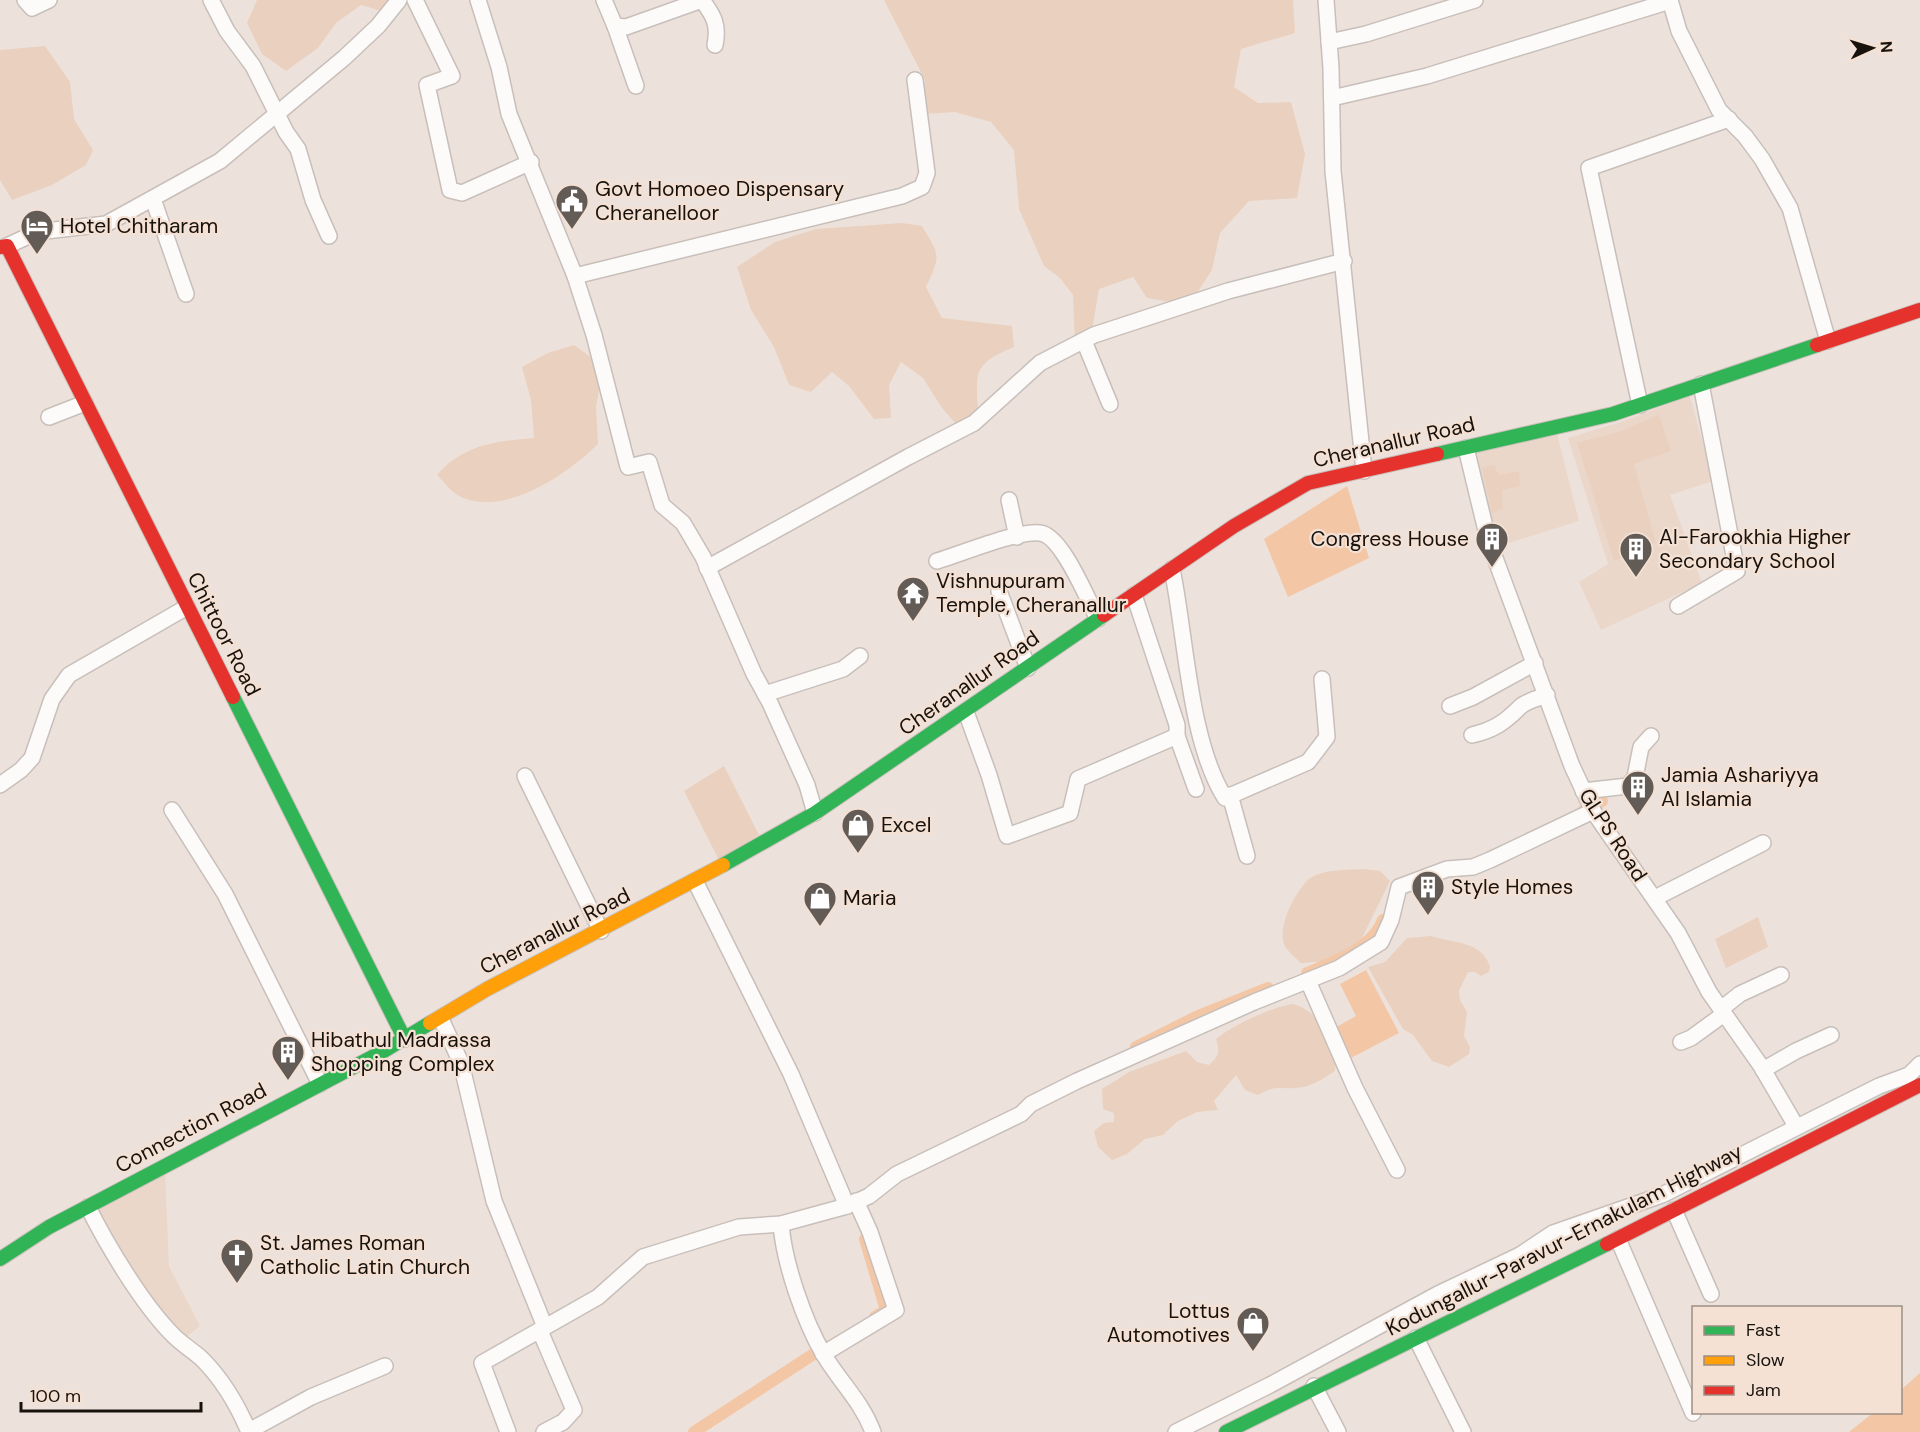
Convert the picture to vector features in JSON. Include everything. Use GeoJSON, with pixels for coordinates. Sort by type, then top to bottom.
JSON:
{"type":"FeatureCollection","features":[{"type":"Feature","properties":{"kind":"main road","name":"Chittoor Road"},"geometry":{"type":"LineString","coordinates":[[3,247],[85,402],[405,1040]]}},
{"type":"Feature","properties":{"kind":"main road","name":"Cheranallur Road"},"geometry":{"type":"LineString","coordinates":[[405,1040],[487,989],[601,931],[815,813],[966,712],[1234,526],[1308,483],[1613,414],[1920,310]]}},
{"type":"Feature","properties":{"kind":"main road","name":"Connection Road"},"geometry":{"type":"LineString","coordinates":[[0,1259],[49,1227],[405,1040]]}},
{"type":"Feature","properties":{"kind":"main road","name":"Kodungallur-Paravur-Ernakulam Highway"},"geometry":{"type":"LineString","coordinates":[[1226,1432],[1309,1389],[1618,1239],[1920,1085]]}},
{"type":"Feature","properties":{"kind":"street"},"geometry":{"type":"LineString","coordinates":[[25,0],[32,8],[49,0]]}},
{"type":"Feature","properties":{"kind":"street"},"geometry":{"type":"LineString","coordinates":[[211,0],[227,32],[253,66],[286,132],[298,149],[313,200],[328,236]]}},
{"type":"Feature","properties":{"kind":"street"},"geometry":{"type":"LineString","coordinates":[[3,247],[36,232],[106,224],[220,161],[253,136],[278,112],[344,58],[378,26],[399,0]]}},
{"type":"Feature","properties":{"kind":"street"},"geometry":{"type":"LineString","coordinates":[[416,0],[452,76],[427,85],[450,190],[462,193],[531,162]]}},
{"type":"Feature","properties":{"kind":"street"},"geometry":{"type":"LineString","coordinates":[[478,0],[499,67],[509,114],[531,162],[575,276],[610,392],[613,416],[628,467],[649,462],[662,505],[683,523],[707,568],[807,785],[815,813]]}},
{"type":"Feature","properties":{"kind":"street"},"geometry":{"type":"LineString","coordinates":[[604,0],[636,86]]}},
{"type":"Feature","properties":{"kind":"street"},"geometry":{"type":"LineString","coordinates":[[615,26],[626,27],[702,0],[715,17],[718,31],[715,45]]}},
{"type":"Feature","properties":{"kind":"street"},"geometry":{"type":"LineString","coordinates":[[1326,0],[1332,98],[1333,171],[1364,471]]}},
{"type":"Feature","properties":{"kind":"street"},"geometry":{"type":"LineString","coordinates":[[1329,42],[1366,34],[1475,0]]}},
{"type":"Feature","properties":{"kind":"street"},"geometry":{"type":"LineString","coordinates":[[1332,98],[1427,76],[1670,0],[1679,31],[1719,110],[1762,159],[1790,208],[1828,341]]}},
{"type":"Feature","properties":{"kind":"street"},"geometry":{"type":"LineString","coordinates":[[575,276],[902,196],[922,187],[927,173],[915,80]]}},
{"type":"Feature","properties":{"kind":"street"},"geometry":{"type":"LineString","coordinates":[[1640,405],[1589,168],[1729,119]]}},
{"type":"Feature","properties":{"kind":"street"},"geometry":{"type":"LineString","coordinates":[[153,199],[186,294]]}},
{"type":"Feature","properties":{"kind":"street"},"geometry":{"type":"LineString","coordinates":[[707,568],[974,423],[1040,363],[1094,335],[1228,291],[1344,261]]}},
{"type":"Feature","properties":{"kind":"street"},"geometry":{"type":"LineString","coordinates":[[1084,341],[1110,404]]}},
{"type":"Feature","properties":{"kind":"street"},"geometry":{"type":"LineString","coordinates":[[1678,606],[1737,571],[1701,384]]}},
{"type":"Feature","properties":{"kind":"street"},"geometry":{"type":"LineString","coordinates":[[49,417],[85,402]]}},
{"type":"Feature","properties":{"kind":"street","name":"GLPS Road"},"geometry":{"type":"LineString","coordinates":[[1466,448],[1488,539],[1589,804],[1678,933],[1709,992],[1763,1070],[1796,1126]]}},
{"type":"Feature","properties":{"kind":"street"},"geometry":{"type":"LineString","coordinates":[[1009,500],[1017,537]]}},
{"type":"Feature","properties":{"kind":"street"},"geometry":{"type":"LineString","coordinates":[[938,561],[1041,532],[1051,538],[1063,552],[1098,619]]}},
{"type":"Feature","properties":{"kind":"street"},"geometry":{"type":"LineString","coordinates":[[1172,569],[1182,616],[1193,702],[1215,783],[1225,798],[1308,762],[1327,737],[1322,679]]}},
{"type":"Feature","properties":{"kind":"street"},"geometry":{"type":"LineString","coordinates":[[999,591],[1028,668]]}},
{"type":"Feature","properties":{"kind":"street"},"geometry":{"type":"LineString","coordinates":[[1134,595],[1177,725],[1177,736],[1196,789]]}},
{"type":"Feature","properties":{"kind":"street"},"geometry":{"type":"LineString","coordinates":[[0,785],[21,770],[32,758],[52,699],[69,675],[187,606]]}},
{"type":"Feature","properties":{"kind":"street"},"geometry":{"type":"LineString","coordinates":[[765,694],[843,669],[860,656]]}},
{"type":"Feature","properties":{"kind":"street"},"geometry":{"type":"LineString","coordinates":[[1450,706],[1473,697],[1534,663]]}},
{"type":"Feature","properties":{"kind":"street"},"geometry":{"type":"LineString","coordinates":[[1472,735],[1491,731],[1517,713],[1520,706],[1547,695]]}},
{"type":"Feature","properties":{"kind":"street"},"geometry":{"type":"LineString","coordinates":[[966,712],[989,776],[1006,836],[1070,813],[1078,779],[1089,772],[1177,736]]}},
{"type":"Feature","properties":{"kind":"street"},"geometry":{"type":"LineString","coordinates":[[508,1432],[482,1363],[598,1297],[643,1257],[739,1227],[782,1224],[852,1204],[869,1196],[897,1174],[1021,1114],[1031,1104],[1077,1081],[1340,968],[1381,942],[1391,920],[1399,887],[1447,869],[1473,867],[1490,860],[1589,804],[1628,786],[1635,777],[1641,747],[1651,736]]}},
{"type":"Feature","properties":{"kind":"street"},"geometry":{"type":"LineString","coordinates":[[525,776],[601,931]]}},
{"type":"Feature","properties":{"kind":"street"},"geometry":{"type":"LineString","coordinates":[[1230,795],[1247,856]]}},
{"type":"Feature","properties":{"kind":"street"},"geometry":{"type":"LineString","coordinates":[[172,810],[225,894],[320,1084]]}},
{"type":"Feature","properties":{"kind":"street"},"geometry":{"type":"LineString","coordinates":[[1655,898],[1763,843]]}},
{"type":"Feature","properties":{"kind":"street"},"geometry":{"type":"LineString","coordinates":[[694,881],[852,1204],[870,1232],[896,1310],[822,1351]]}},
{"type":"Feature","properties":{"kind":"street"},"geometry":{"type":"LineString","coordinates":[[1680,1042],[1691,1038],[1740,994],[1781,975]]}},
{"type":"Feature","properties":{"kind":"street"},"geometry":{"type":"LineString","coordinates":[[1308,981],[1355,1088],[1397,1170]]}},
{"type":"Feature","properties":{"kind":"street"},"geometry":{"type":"LineString","coordinates":[[441,1018],[461,1063],[494,1201],[574,1410],[563,1422],[543,1432]]}},
{"type":"Feature","properties":{"kind":"street"},"geometry":{"type":"LineString","coordinates":[[1763,1070],[1796,1050],[1831,1035]]}},
{"type":"Feature","properties":{"kind":"street"},"geometry":{"type":"LineString","coordinates":[[1176,1432],[1270,1385],[1438,1294],[1520,1256],[1552,1233],[1662,1195],[1796,1126],[1879,1086],[1909,1075],[1920,1064]]}},
{"type":"Feature","properties":{"kind":"street"},"geometry":{"type":"LineString","coordinates":[[88,1207],[103,1237],[153,1309],[171,1333],[203,1360],[222,1383],[249,1431],[311,1397],[385,1366]]}},
{"type":"Feature","properties":{"kind":"street"},"geometry":{"type":"LineString","coordinates":[[1674,1210],[1711,1294]]}},
{"type":"Feature","properties":{"kind":"street"},"geometry":{"type":"LineString","coordinates":[[782,1224],[782,1239],[799,1297],[822,1351],[857,1398],[873,1432]]}},
{"type":"Feature","properties":{"kind":"street"},"geometry":{"type":"LineString","coordinates":[[1618,1239],[1692,1411]]}},
{"type":"Feature","properties":{"kind":"street"},"geometry":{"type":"LineString","coordinates":[[1416,1338],[1463,1432]]}},
{"type":"Feature","properties":{"kind":"street"},"geometry":{"type":"LineString","coordinates":[[1259,1432],[1292,1409],[1309,1389],[1338,1432]]}},
{"type":"Feature","properties":{"kind":"shaded area"},"geometry":{"type":"Polygon","coordinates":[[[257,0],[399,0],[388,13],[361,5],[336,23],[318,48],[286,71],[262,54],[247,23],[257,0]]]}},
{"type":"Feature","properties":{"kind":"shaded area"},"geometry":{"type":"Polygon","coordinates":[[[884,0],[1293,0],[1295,33],[1241,49],[1234,87],[1258,103],[1291,102],[1305,154],[1297,198],[1249,201],[1220,233],[1212,270],[1189,305],[1147,298],[1133,277],[1099,289],[1092,330],[1075,343],[1073,295],[1060,278],[1044,266],[1019,209],[1014,150],[991,122],[955,112],[924,114],[925,80],[884,0]]]}},
{"type":"Feature","properties":{"kind":"shaded area"},"geometry":{"type":"Polygon","coordinates":[[[45,46],[70,82],[74,119],[93,150],[86,165],[52,185],[12,200],[0,180],[0,50],[45,46]]]}},
{"type":"Feature","properties":{"kind":"shaded area"},"geometry":{"type":"Polygon","coordinates":[[[902,223],[922,226],[935,250],[936,262],[926,287],[942,318],[1012,326],[1014,347],[985,363],[978,376],[978,409],[957,425],[942,408],[923,378],[901,362],[889,385],[891,418],[874,419],[849,386],[832,372],[811,392],[789,385],[774,347],[751,310],[737,267],[775,242],[816,229],[902,223]]]}},
{"type":"Feature","properties":{"kind":"shaded area"},"geometry":{"type":"Polygon","coordinates":[[[574,345],[603,366],[596,407],[598,444],[553,479],[516,497],[478,502],[454,493],[437,475],[458,457],[493,443],[534,438],[531,400],[522,367],[548,353],[574,345]]]}},
{"type":"Feature","properties":{"kind":"shaded area"},"geometry":{"type":"Polygon","coordinates":[[[1690,396],[1713,481],[1670,495],[1702,583],[1601,630],[1579,582],[1608,564],[1568,438],[1621,422],[1690,396]]]}},
{"type":"Feature","properties":{"kind":"shaded area"},"geometry":{"type":"Polygon","coordinates":[[[1659,415],[1671,451],[1634,464],[1656,543],[1614,561],[1577,443],[1621,431],[1659,415]]]}},
{"type":"Feature","properties":{"kind":"shaded area"},"geometry":{"type":"Polygon","coordinates":[[[1557,434],[1579,521],[1496,547],[1473,453],[1557,434]]]}},
{"type":"Feature","properties":{"kind":"shaded area"},"geometry":{"type":"Polygon","coordinates":[[[1494,465],[1499,475],[1519,471],[1520,486],[1502,490],[1503,509],[1492,513],[1482,468],[1494,465]]]}},
{"type":"Feature","properties":{"kind":"shaded area"},"geometry":{"type":"Polygon","coordinates":[[[1347,486],[1369,558],[1288,597],[1264,539],[1347,486]]]}},
{"type":"Feature","properties":{"kind":"shaded area"},"geometry":{"type":"Polygon","coordinates":[[[724,766],[759,835],[719,860],[684,791],[724,766]]]}},
{"type":"Feature","properties":{"kind":"shaded area"},"geometry":{"type":"Polygon","coordinates":[[[1364,869],[1380,871],[1390,881],[1361,940],[1329,961],[1301,963],[1286,948],[1283,939],[1285,920],[1298,892],[1309,879],[1321,873],[1364,869]]]}},
{"type":"Feature","properties":{"kind":"shaded area"},"geometry":{"type":"Polygon","coordinates":[[[1758,917],[1768,947],[1726,968],[1715,939],[1758,917]]]}},
{"type":"Feature","properties":{"kind":"shaded area"},"geometry":{"type":"Polygon","coordinates":[[[1431,936],[1474,948],[1481,952],[1490,967],[1489,972],[1481,976],[1475,972],[1468,972],[1459,991],[1460,1000],[1467,1012],[1464,1036],[1470,1047],[1469,1054],[1449,1067],[1432,1061],[1413,1035],[1403,1029],[1368,967],[1385,962],[1407,938],[1431,936]]]}},
{"type":"Feature","properties":{"kind":"shaded area"},"geometry":{"type":"Polygon","coordinates":[[[1366,970],[1399,1033],[1345,1061],[1329,1031],[1356,1016],[1340,984],[1366,970]]]}},
{"type":"Feature","properties":{"kind":"shaded area"},"geometry":{"type":"Polygon","coordinates":[[[1293,1004],[1311,1013],[1325,1030],[1333,1050],[1335,1071],[1305,1086],[1273,1089],[1258,1095],[1245,1090],[1236,1075],[1214,1101],[1218,1110],[1197,1112],[1178,1121],[1163,1135],[1145,1139],[1127,1154],[1112,1160],[1098,1147],[1094,1131],[1104,1123],[1114,1122],[1114,1113],[1103,1109],[1102,1089],[1129,1072],[1186,1051],[1197,1062],[1209,1065],[1218,1053],[1216,1039],[1264,1013],[1293,1004]]]}},
{"type":"Feature","properties":{"kind":"shaded area"},"geometry":{"type":"Polygon","coordinates":[[[165,1168],[169,1266],[200,1326],[185,1338],[154,1308],[95,1212],[165,1168]]]}},
{"type":"Feature","properties":{"kind":"shaded area"},"geometry":{"type":"Polygon","coordinates":[[[1920,1373],[1920,1432],[1849,1432],[1872,1414],[1902,1414],[1902,1389],[1920,1373]]]}},
{"type":"Feature","properties":{"kind":"waterway"},"geometry":{"type":"LineString","coordinates":[[1583,811],[1602,801]]}},
{"type":"Feature","properties":{"kind":"waterway"},"geometry":{"type":"LineString","coordinates":[[1307,973],[1361,947],[1378,930],[1383,920]]}},
{"type":"Feature","properties":{"kind":"waterway"},"geometry":{"type":"LineString","coordinates":[[1136,1047],[1198,1016],[1268,988]]}},
{"type":"Feature","properties":{"kind":"waterway"},"geometry":{"type":"LineString","coordinates":[[865,1239],[886,1310],[875,1317]]}},
{"type":"Feature","properties":{"kind":"waterway"},"geometry":{"type":"LineString","coordinates":[[694,1432],[826,1346]]}},
{"type":"Feature","properties":{"kind":"traffic: fast"},"geometry":{"type":"LineString","coordinates":[[1437,454],[1613,414],[1817,345]]}},
{"type":"Feature","properties":{"kind":"traffic: fast"},"geometry":{"type":"LineString","coordinates":[[723,865],[815,813],[1104,615]]}},
{"type":"Feature","properties":{"kind":"traffic: fast"},"geometry":{"type":"LineString","coordinates":[[233,697],[405,1040]]}},
{"type":"Feature","properties":{"kind":"traffic: fast"},"geometry":{"type":"LineString","coordinates":[[0,1259],[49,1227],[382,1052],[430,1023]]}},
{"type":"Feature","properties":{"kind":"traffic: fast"},"geometry":{"type":"LineString","coordinates":[[1226,1432],[1607,1244]]}},
{"type":"Feature","properties":{"kind":"traffic: slow"},"geometry":{"type":"LineString","coordinates":[[430,1023],[487,989],[723,865]]}},
{"type":"Feature","properties":{"kind":"traffic: jam"},"geometry":{"type":"LineString","coordinates":[[0,247],[7,246],[233,697]]}},
{"type":"Feature","properties":{"kind":"traffic: jam"},"geometry":{"type":"LineString","coordinates":[[1817,345],[1920,310]]}},
{"type":"Feature","properties":{"kind":"traffic: jam"},"geometry":{"type":"LineString","coordinates":[[1104,615],[1234,526],[1308,483],[1437,454]]}},
{"type":"Feature","properties":{"kind":"traffic: jam"},"geometry":{"type":"LineString","coordinates":[[1607,1244],[1920,1085]]}},
{"type":"Feature","properties":{"kind":"place","name":"Govt Homoeo Dispensary Cheranelloor"},"geometry":{"type":"Point","coordinates":[572,230]}},
{"type":"Feature","properties":{"kind":"place","name":"Hotel Chitharam"},"geometry":{"type":"Point","coordinates":[37,255]}},
{"type":"Feature","properties":{"kind":"place","name":"Congress House"},"geometry":{"type":"Point","coordinates":[1492,568]}},
{"type":"Feature","properties":{"kind":"place","name":"Al-Farookhia Higher Secondary School"},"geometry":{"type":"Point","coordinates":[1636,578]}},
{"type":"Feature","properties":{"kind":"place","name":"Vishnupuram Temple, Cheranallur"},"geometry":{"type":"Point","coordinates":[913,622]}},
{"type":"Feature","properties":{"kind":"place","name":"Jamia Ashariyya Al Islamia"},"geometry":{"type":"Point","coordinates":[1638,816]}},
{"type":"Feature","properties":{"kind":"place","name":"Excel"},"geometry":{"type":"Point","coordinates":[858,854]}},
{"type":"Feature","properties":{"kind":"place","name":"Style Homes"},"geometry":{"type":"Point","coordinates":[1428,916]}},
{"type":"Feature","properties":{"kind":"place","name":"Maria"},"geometry":{"type":"Point","coordinates":[820,927]}},
{"type":"Feature","properties":{"kind":"place","name":"Hibathul Madrassa Shopping Complex"},"geometry":{"type":"Point","coordinates":[288,1081]}},
{"type":"Feature","properties":{"kind":"place","name":"St. James Roman Catholic Latin Church"},"geometry":{"type":"Point","coordinates":[237,1284]}},
{"type":"Feature","properties":{"kind":"place","name":"Lottus Automotives"},"geometry":{"type":"Point","coordinates":[1253,1352]}}]}
